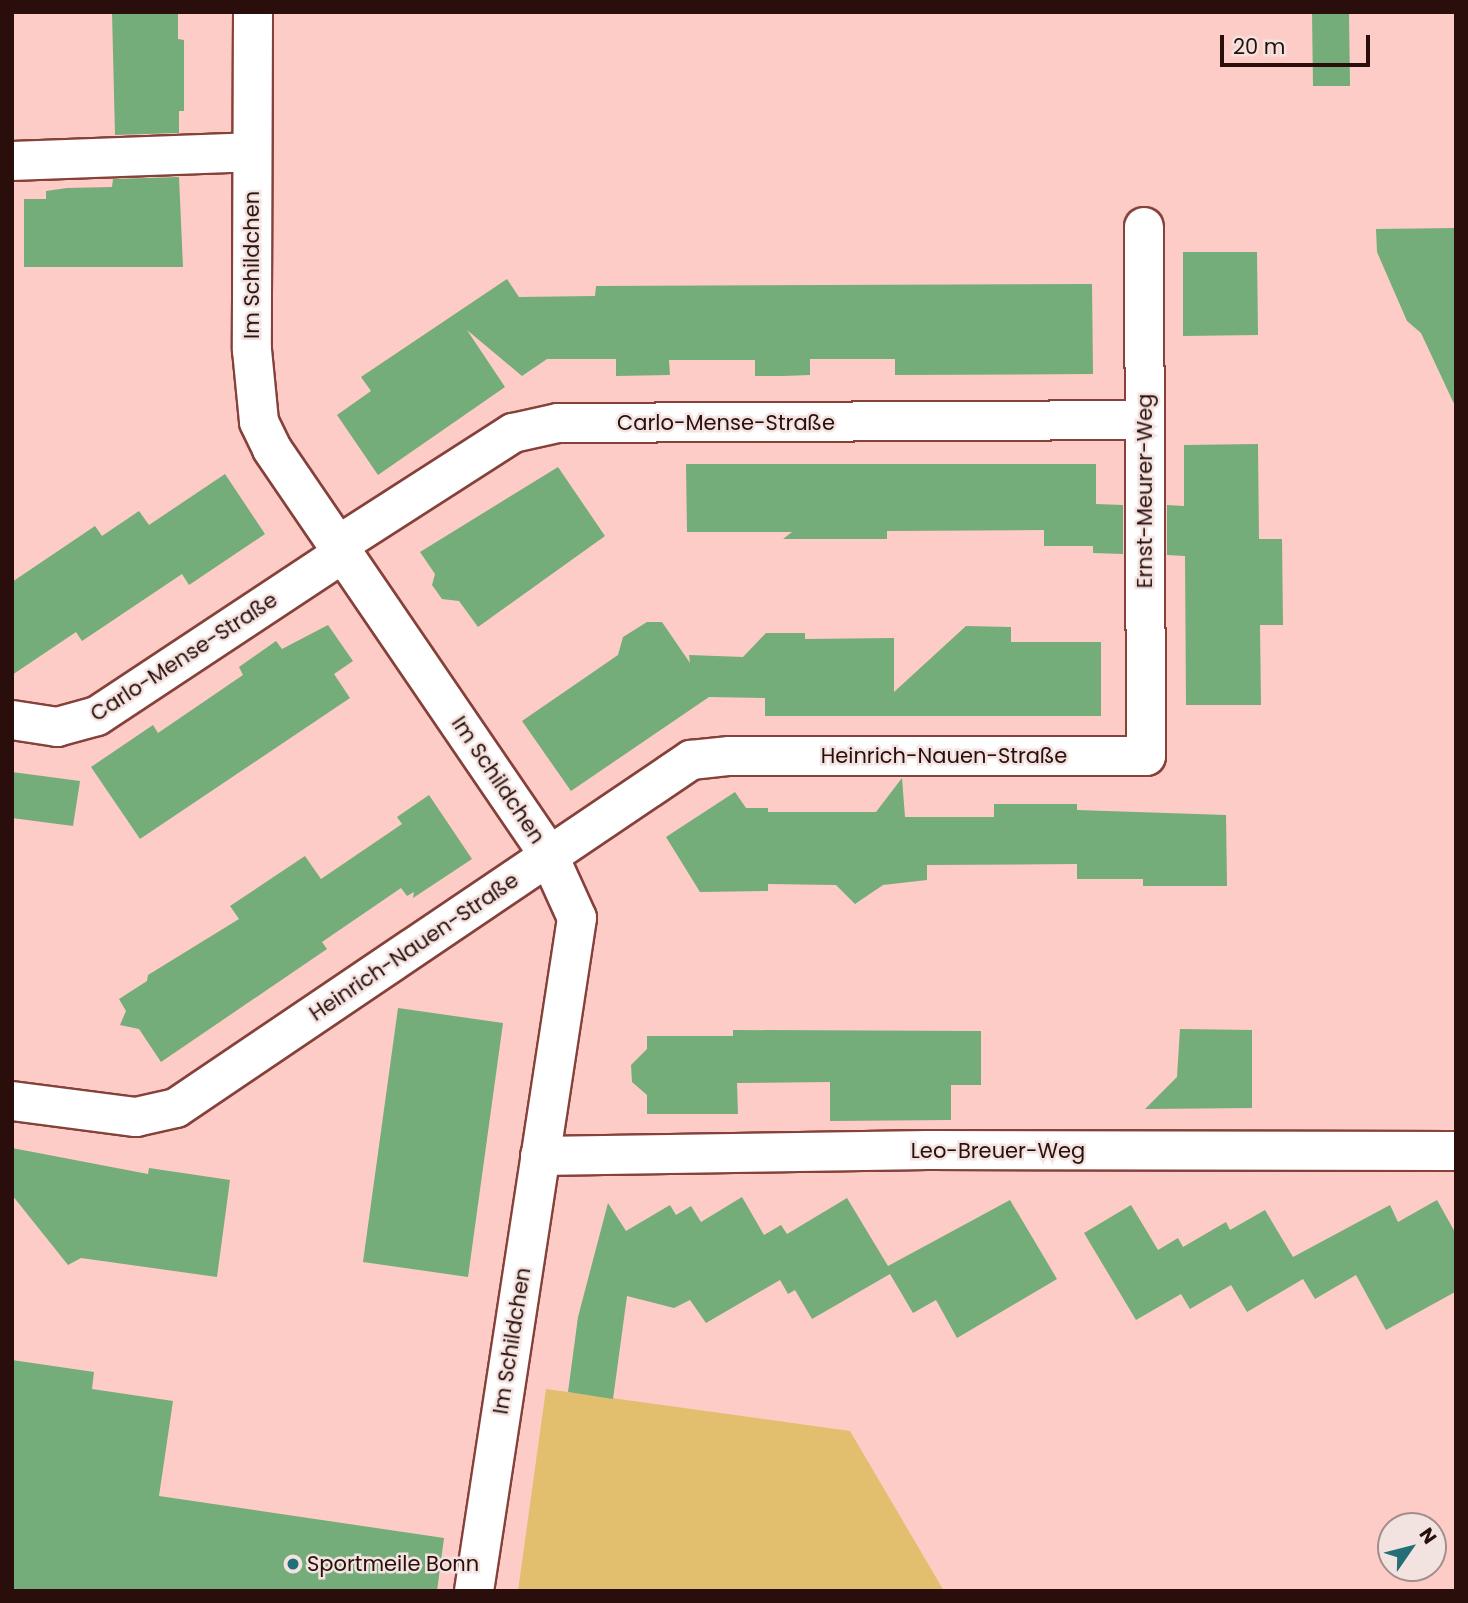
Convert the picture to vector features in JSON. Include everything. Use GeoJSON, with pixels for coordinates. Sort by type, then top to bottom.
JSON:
{"type":"FeatureCollection","features":[{"type":"Feature","properties":{"kind":"street","name":"Im Schildchen"},"geometry":{"type":"LineString","coordinates":[[253,12],[252,350],[259,422],[272,449],[343,548],[548,855],[577,918],[474,1591]]}},
{"type":"Feature","properties":{"kind":"street"},"geometry":{"type":"LineString","coordinates":[[12,160],[252,152]]}},
{"type":"Feature","properties":{"kind":"street","name":"Ernst-Meurer-Weg"},"geometry":{"type":"LineString","coordinates":[[1144,227],[1146,756]]}},
{"type":"Feature","properties":{"kind":"street","name":"Carlo-Mense-Straße"},"geometry":{"type":"LineString","coordinates":[[12,720],[57,727],[97,716],[513,433],[558,424],[1145,420]]}},
{"type":"Feature","properties":{"kind":"street","name":"Heinrich-Nauen-Straße"},"geometry":{"type":"LineString","coordinates":[[12,1101],[136,1117],[176,1108],[691,760],[730,756],[1146,756]]}},
{"type":"Feature","properties":{"kind":"street","name":"Leo-Breuer-Weg"},"geometry":{"type":"LineString","coordinates":[[540,1156],[928,1150],[1456,1151]]}},
{"type":"Feature","properties":{"kind":"shaded area"},"geometry":{"type":"Polygon","coordinates":[[[546,1389],[850,1431],[944,1591],[518,1591],[546,1389]]]}},
{"type":"Feature","properties":{"kind":"building"},"geometry":{"type":"Polygon","coordinates":[[[112,12],[178,12],[178,39],[184,40],[184,111],[179,111],[179,133],[115,135],[112,12]]]}},
{"type":"Feature","properties":{"kind":"building"},"geometry":{"type":"Polygon","coordinates":[[[1312,12],[1349,12],[1350,86],[1313,86],[1312,12]]]}},
{"type":"Feature","properties":{"kind":"building"},"geometry":{"type":"Polygon","coordinates":[[[179,177],[183,267],[24,267],[24,199],[46,199],[46,191],[67,188],[112,187],[113,179],[179,177]]]}},
{"type":"Feature","properties":{"kind":"building"},"geometry":{"type":"Polygon","coordinates":[[[1456,228],[1456,408],[1421,333],[1407,321],[1377,252],[1376,229],[1456,228]]]}},
{"type":"Feature","properties":{"kind":"building"},"geometry":{"type":"Polygon","coordinates":[[[1183,252],[1257,252],[1258,335],[1183,336],[1183,252]]]}},
{"type":"Feature","properties":{"kind":"building"},"geometry":{"type":"Polygon","coordinates":[[[507,279],[519,297],[595,296],[596,286],[1092,284],[1093,374],[895,375],[895,359],[810,359],[810,375],[755,376],[755,360],[669,360],[670,375],[616,376],[616,359],[547,359],[522,376],[467,330],[505,387],[378,475],[337,415],[371,391],[361,377],[507,279]]]}},
{"type":"Feature","properties":{"kind":"building"},"geometry":{"type":"Polygon","coordinates":[[[1258,444],[1259,539],[1282,539],[1283,625],[1260,625],[1261,705],[1186,705],[1185,556],[1167,555],[1167,505],[1184,506],[1184,445],[1258,444]]]}},
{"type":"Feature","properties":{"kind":"building"},"geometry":{"type":"Polygon","coordinates":[[[686,464],[1096,464],[1096,504],[1123,505],[1123,554],[1093,553],[1093,546],[1044,546],[1044,530],[887,531],[887,539],[783,539],[792,532],[687,532],[686,464]]]}},
{"type":"Feature","properties":{"kind":"building"},"geometry":{"type":"Polygon","coordinates":[[[558,467],[605,536],[478,627],[459,601],[442,599],[432,585],[435,574],[420,552],[558,467]]]}},
{"type":"Feature","properties":{"kind":"building"},"geometry":{"type":"Polygon","coordinates":[[[225,474],[265,534],[189,585],[182,574],[82,641],[76,632],[12,675],[12,582],[95,526],[102,536],[139,511],[149,525],[225,474]]]}},
{"type":"Feature","properties":{"kind":"building"},"geometry":{"type":"Polygon","coordinates":[[[647,622],[662,622],[690,663],[689,655],[743,657],[766,633],[805,633],[805,639],[894,638],[894,692],[966,626],[1011,627],[1011,642],[1101,642],[1101,716],[765,716],[765,698],[709,697],[571,791],[522,721],[618,655],[623,637],[647,622]]]}},
{"type":"Feature","properties":{"kind":"building"},"geometry":{"type":"Polygon","coordinates":[[[328,625],[353,661],[334,674],[350,698],[140,839],[91,767],[153,725],[158,733],[243,675],[239,667],[276,641],[282,649],[328,625]]]}},
{"type":"Feature","properties":{"kind":"building"},"geometry":{"type":"Polygon","coordinates":[[[12,772],[80,781],[73,826],[12,818],[12,772]]]}},
{"type":"Feature","properties":{"kind":"building"},"geometry":{"type":"Polygon","coordinates":[[[902,778],[905,817],[994,817],[994,804],[1077,804],[1077,810],[1226,815],[1227,886],[1143,886],[1143,879],[1077,879],[1077,864],[927,865],[927,880],[883,885],[855,904],[836,885],[768,884],[768,891],[700,892],[666,837],[735,792],[746,808],[768,808],[768,812],[876,812],[902,778]]]}},
{"type":"Feature","properties":{"kind":"building"},"geometry":{"type":"Polygon","coordinates":[[[429,795],[472,859],[413,898],[414,892],[407,896],[401,888],[322,942],[327,949],[161,1062],[139,1029],[120,1025],[126,1011],[119,999],[147,981],[148,975],[239,919],[230,906],[305,856],[321,879],[402,824],[397,817],[429,795]]]}},
{"type":"Feature","properties":{"kind":"building"},"geometry":{"type":"Polygon","coordinates":[[[398,1008],[503,1023],[468,1277],[363,1262],[398,1008]]]}},
{"type":"Feature","properties":{"kind":"building"},"geometry":{"type":"Polygon","coordinates":[[[1180,1029],[1252,1030],[1252,1108],[1145,1109],[1177,1077],[1180,1029]]]}},
{"type":"Feature","properties":{"kind":"building"},"geometry":{"type":"Polygon","coordinates":[[[733,1030],[981,1031],[981,1085],[951,1085],[951,1120],[830,1121],[830,1082],[737,1083],[738,1114],[647,1114],[647,1095],[632,1082],[631,1065],[647,1049],[647,1036],[733,1036],[733,1030]]]}},
{"type":"Feature","properties":{"kind":"building"},"geometry":{"type":"Polygon","coordinates":[[[12,1148],[148,1174],[149,1168],[230,1180],[217,1277],[81,1258],[68,1265],[12,1195],[12,1148]]]}},
{"type":"Feature","properties":{"kind":"building"},"geometry":{"type":"Polygon","coordinates":[[[742,1197],[764,1235],[781,1225],[787,1234],[847,1198],[888,1266],[1010,1200],[1057,1279],[957,1338],[936,1300],[913,1313],[890,1274],[812,1319],[795,1290],[788,1294],[780,1280],[706,1323],[690,1300],[674,1308],[627,1296],[613,1399],[568,1392],[578,1317],[608,1203],[626,1231],[670,1205],[676,1215],[691,1206],[701,1222],[742,1197]]]}},
{"type":"Feature","properties":{"kind":"building"},"geometry":{"type":"Polygon","coordinates":[[[1437,1200],[1456,1234],[1455,1292],[1386,1330],[1356,1275],[1315,1299],[1303,1279],[1247,1312],[1231,1285],[1190,1309],[1181,1294],[1136,1320],[1084,1233],[1131,1205],[1158,1250],[1178,1238],[1183,1247],[1226,1222],[1230,1230],[1265,1210],[1293,1257],[1390,1205],[1398,1222],[1437,1200]]]}},
{"type":"Feature","properties":{"kind":"building"},"geometry":{"type":"Polygon","coordinates":[[[12,1360],[94,1372],[92,1389],[173,1401],[159,1496],[444,1538],[437,1591],[12,1591],[12,1360]]]}},
{"type":"Feature","properties":{"kind":"place","name":"Sportmeile Bonn"},"geometry":{"type":"Point","coordinates":[293,1564]}}]}
